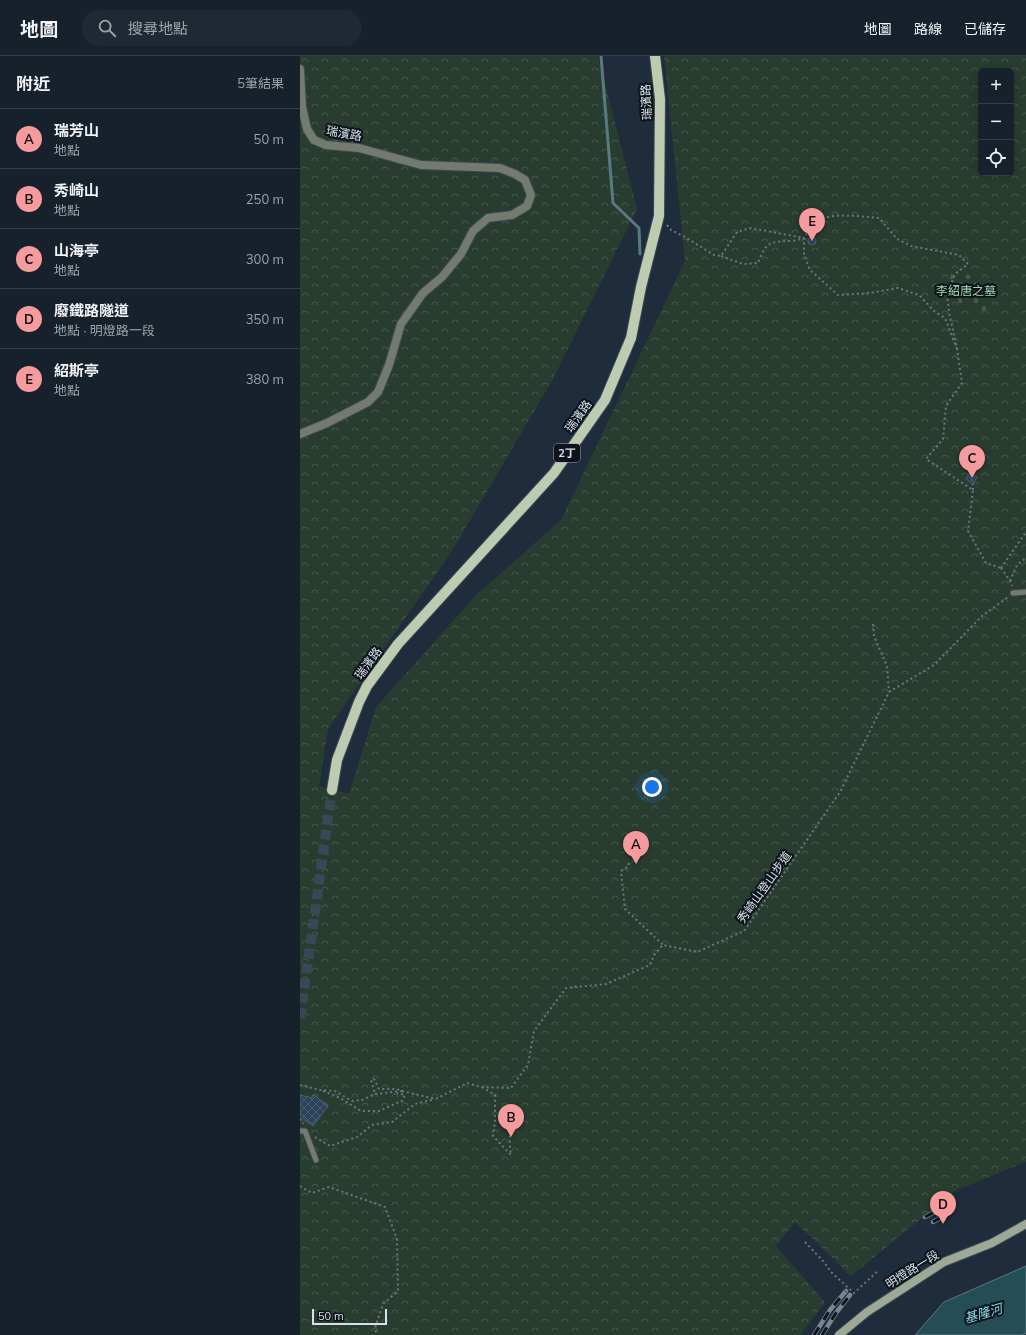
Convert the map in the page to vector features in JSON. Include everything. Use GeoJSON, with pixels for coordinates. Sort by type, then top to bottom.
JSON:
{"type":"FeatureCollection","features":[{"type":"Feature","properties":{"kind":"main road","name":"瑞濱路"},"geometry":{"type":"LineString","coordinates":[[332,790],[337,760],[356,709],[367,686],[398,644],[554,473],[605,400],[631,338],[641,287],[659,216],[660,99],[655,56]]}},
{"type":"Feature","properties":{"kind":"main road","name":"明燈路一段"},"geometry":{"type":"LineString","coordinates":[[839,1335],[866,1312],[944,1262],[992,1243],[1026,1224]]}},
{"type":"Feature","properties":{"kind":"street","name":"瑞濱路"},"geometry":{"type":"LineString","coordinates":[[300,69],[302,107],[307,129],[314,140],[326,145],[359,148],[421,165],[461,168],[500,168],[525,180],[531,195],[528,206],[512,215],[488,218],[473,231],[461,254],[442,277],[423,293],[401,324],[389,364],[378,392],[368,402],[327,423],[300,434]]}},
{"type":"Feature","properties":{"kind":"lane"},"geometry":{"type":"LineString","coordinates":[[1014,593],[1026,592]]}},
{"type":"Feature","properties":{"kind":"lane"},"geometry":{"type":"LineString","coordinates":[[302,1131],[316,1160]]}},
{"type":"Feature","properties":{"kind":"path"},"geometry":{"type":"LineString","coordinates":[[659,216],[671,230],[714,255],[743,264],[758,263],[766,246],[777,241],[796,242],[804,238]]}},
{"type":"Feature","properties":{"kind":"path"},"geometry":{"type":"LineString","coordinates":[[958,349],[945,318],[934,311],[919,295],[898,288],[870,293],[838,295],[810,270],[804,255],[804,238],[815,220],[828,216],[879,218],[897,239],[911,246],[959,255],[968,264],[955,274],[947,294],[949,312],[958,349],[962,383],[946,406],[944,439],[926,459],[973,490]]}},
{"type":"Feature","properties":{"kind":"path"},"geometry":{"type":"LineString","coordinates":[[721,256],[736,232],[751,228],[804,238]]}},
{"type":"Feature","properties":{"kind":"path"},"geometry":{"type":"LineString","coordinates":[[873,624],[874,636],[887,666],[889,692],[934,665],[982,616],[1014,593],[1010,581],[1001,568],[986,563],[968,531],[973,484]]}},
{"type":"Feature","properties":{"kind":"path"},"geometry":{"type":"LineString","coordinates":[[1001,568],[1026,532]]}},
{"type":"Feature","properties":{"kind":"path"},"geometry":{"type":"LineString","coordinates":[[1010,581],[1017,565],[1026,558]]}},
{"type":"Feature","properties":{"kind":"path","name":"秀崎山登山步道"},"geometry":{"type":"LineString","coordinates":[[662,945],[697,952],[744,931],[840,792],[889,692]]}},
{"type":"Feature","properties":{"kind":"path"},"geometry":{"type":"LineString","coordinates":[[300,1119],[302,1121],[302,1131],[330,1146],[357,1137],[372,1124],[392,1122],[414,1104],[436,1099],[467,1083],[482,1087],[511,1088],[528,1065],[534,1030],[566,988],[606,984],[650,965],[654,955],[662,945],[625,909],[621,871],[628,867],[630,863]]}},
{"type":"Feature","properties":{"kind":"path"},"geometry":{"type":"LineString","coordinates":[[375,1094],[371,1080],[374,1079],[379,1089],[396,1089],[436,1099]]}},
{"type":"Feature","properties":{"kind":"path"},"geometry":{"type":"LineString","coordinates":[[300,1085],[320,1090],[340,1098],[362,1111],[379,1111],[402,1101],[405,1095],[394,1093]]}},
{"type":"Feature","properties":{"kind":"path"},"geometry":{"type":"LineString","coordinates":[[482,1087],[495,1095],[496,1121],[493,1136],[511,1155],[509,1141],[511,1137],[510,1125],[514,1117]]}},
{"type":"Feature","properties":{"kind":"path"},"geometry":{"type":"LineString","coordinates":[[320,1090],[335,1091],[352,1101],[362,1100],[375,1094],[402,1091]]}},
{"type":"Feature","properties":{"kind":"path"},"geometry":{"type":"LineString","coordinates":[[300,1186],[312,1193],[329,1187],[385,1207],[397,1239],[398,1291],[383,1304],[375,1328],[377,1335]]}},
{"type":"Feature","properties":{"kind":"path"},"geometry":{"type":"LineString","coordinates":[[805,1242],[824,1262],[831,1272],[854,1293],[879,1270]]}},
{"type":"Feature","properties":{"kind":"green space"},"geometry":{"type":"Polygon","coordinates":[[[300,56],[598,56],[637,209],[552,381],[452,551],[328,729],[319,786],[349,794],[376,707],[476,595],[561,520],[685,261],[664,56],[1026,56],[1026,1162],[955,1191],[851,1276],[795,1222],[776,1246],[825,1302],[800,1335],[300,1335],[300,56]]]}},
{"type":"Feature","properties":{"kind":"green space","name":"李紹唐之墓"},"geometry":{"type":"Polygon","coordinates":[[[953,269],[995,284],[985,312],[943,297],[953,269]]]}},
{"type":"Feature","properties":{"kind":"water","name":"基隆河"},"geometry":{"type":"Polygon","coordinates":[[[1026,1266],[1026,1333],[1023,1335],[915,1335],[944,1302],[1026,1266]]]}},
{"type":"Feature","properties":{"kind":"building"},"geometry":{"type":"Polygon","coordinates":[[[810,237],[814,237],[816,241],[814,245],[810,245],[808,243],[808,239],[810,237]]]}},
{"type":"Feature","properties":{"kind":"building"},"geometry":{"type":"Polygon","coordinates":[[[970,473],[977,477],[973,484],[966,479],[970,473]]]}},
{"type":"Feature","properties":{"kind":"building"},"geometry":{"type":"Polygon","coordinates":[[[300,1095],[312,1098],[314,1095],[328,1106],[313,1126],[300,1116],[300,1095]]]}},
{"type":"Feature","properties":{"kind":"waterway"},"geometry":{"type":"LineString","coordinates":[[601,56],[613,203],[639,228],[640,254]]}},
{"type":"Feature","properties":{"kind":"tunnel"},"geometry":{"type":"LineString","coordinates":[[300,1018],[332,790]]}},
{"type":"Feature","properties":{"kind":"railway"},"geometry":{"type":"LineString","coordinates":[[925,1217],[940,1209]]}},
{"type":"Feature","properties":{"kind":"railway"},"geometry":{"type":"LineString","coordinates":[[933,1222],[947,1214]]}},
{"type":"Feature","properties":{"kind":"railway"},"geometry":{"type":"LineString","coordinates":[[814,1335],[830,1310],[846,1291]]}},
{"type":"Feature","properties":{"kind":"railway"},"geometry":{"type":"LineString","coordinates":[[822,1335],[850,1295]]}},
{"type":"Feature","properties":{"kind":"place","name":"紹斯亭"},"geometry":{"type":"Point","coordinates":[812,241]}},
{"type":"Feature","properties":{"kind":"place","name":"山海亭"},"geometry":{"type":"Point","coordinates":[972,478]}},
{"type":"Feature","properties":{"kind":"place","name":"瑞芳山"},"geometry":{"type":"Point","coordinates":[636,864]}},
{"type":"Feature","properties":{"kind":"place","name":"秀崎山"},"geometry":{"type":"Point","coordinates":[511,1137]}},
{"type":"Feature","properties":{"kind":"place","name":"廢鐵路隧道"},"geometry":{"type":"Point","coordinates":[943,1224]}}]}
